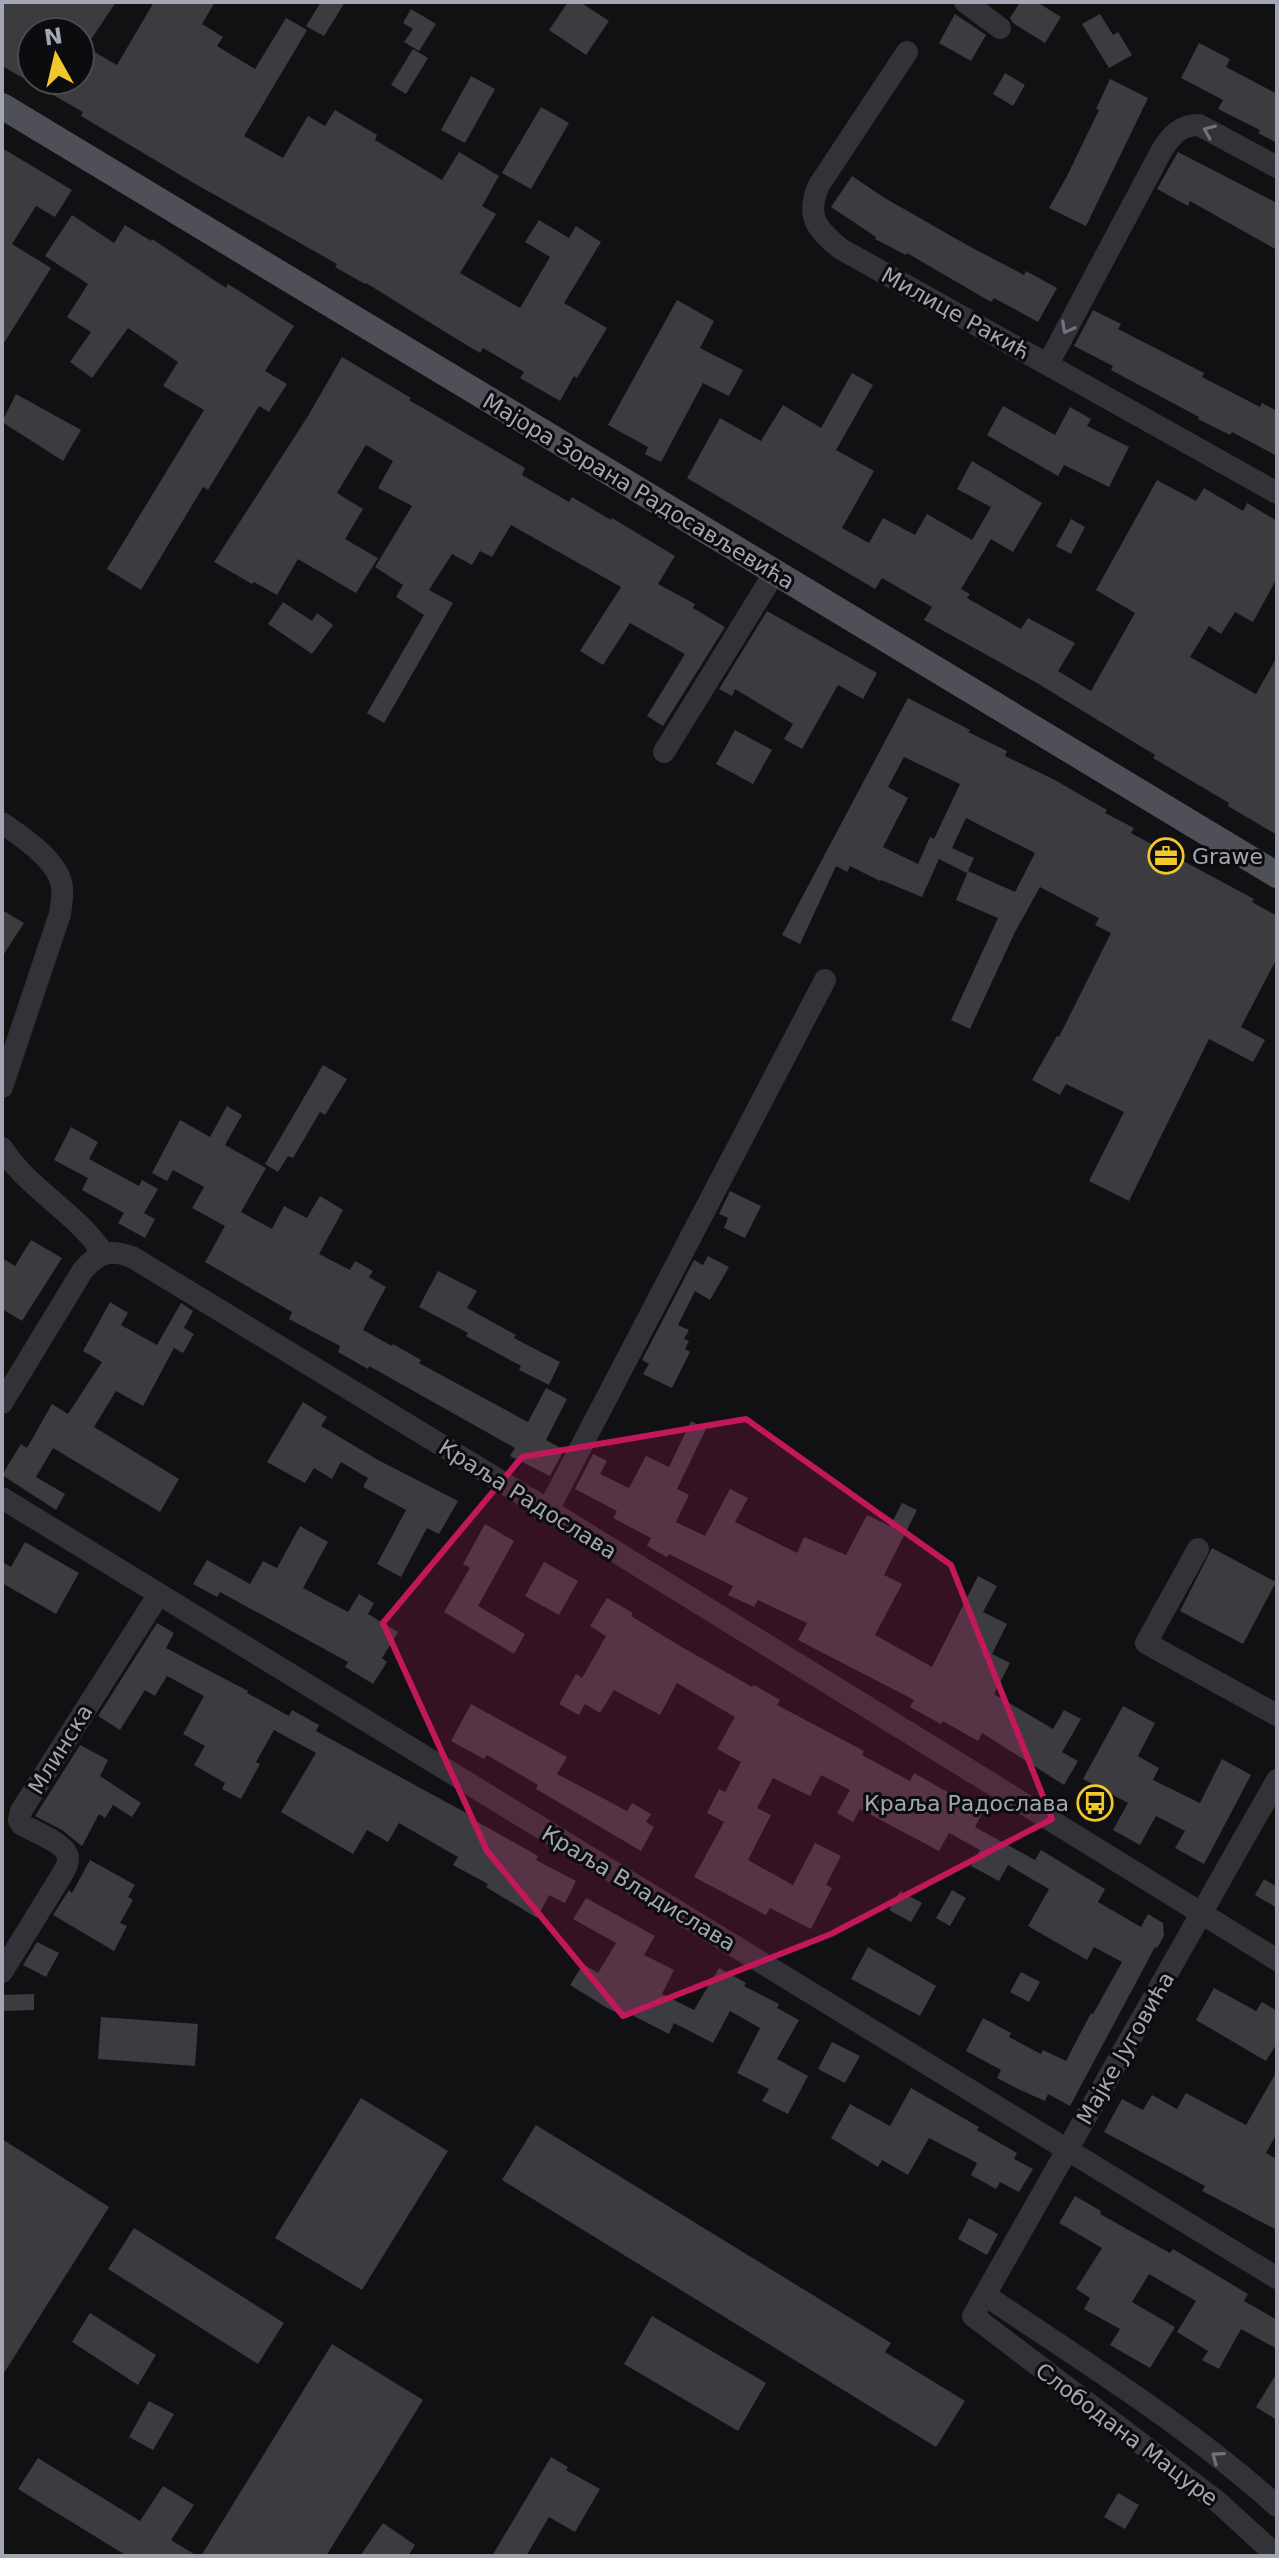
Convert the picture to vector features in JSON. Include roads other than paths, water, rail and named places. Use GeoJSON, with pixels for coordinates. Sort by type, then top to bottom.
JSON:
{"type":"FeatureCollection","features":[{"type":"Feature","properties":{"kind":"main road","name":"Мајора Зорана Радосављевића"},"geometry":{"type":"LineString","coordinates":[[2,106],[1277,875]]}},
{"type":"Feature","properties":{"kind":"street"},"geometry":{"type":"LineString","coordinates":[[965,2],[1000,28]]}},
{"type":"Feature","properties":{"kind":"street","name":"Милице Ракић"},"geometry":{"type":"LineString","coordinates":[[907,52],[819,185],[812,201],[814,218],[821,233],[841,249],[1277,493]]}},
{"type":"Feature","properties":{"kind":"street"},"geometry":{"type":"LineString","coordinates":[[1048,364],[1163,148],[1180,129],[1199,125],[1277,167]]}},
{"type":"Feature","properties":{"kind":"street"},"geometry":{"type":"LineString","coordinates":[[664,752],[775,572]]}},
{"type":"Feature","properties":{"kind":"street"},"geometry":{"type":"LineString","coordinates":[[2,823],[30,842],[51,864],[63,886],[60,914],[2,1087]]}},
{"type":"Feature","properties":{"kind":"street"},"geometry":{"type":"LineString","coordinates":[[548,1510],[825,980]]}},
{"type":"Feature","properties":{"kind":"street"},"geometry":{"type":"LineString","coordinates":[[2,1148],[22,1173],[93,1238],[103,1253],[83,1270],[2,1403]]}},
{"type":"Feature","properties":{"kind":"street","name":"Краља Радослава"},"geometry":{"type":"LineString","coordinates":[[103,1253],[115,1251],[132,1257],[1277,1960]]}},
{"type":"Feature","properties":{"kind":"street","name":"Краља Владислава"},"geometry":{"type":"LineString","coordinates":[[2,1498],[1277,2278]]}},
{"type":"Feature","properties":{"kind":"street"},"geometry":{"type":"LineString","coordinates":[[1198,1549],[1146,1643],[1277,1715]]}},
{"type":"Feature","properties":{"kind":"street","name":"Млинска"},"geometry":{"type":"LineString","coordinates":[[2,1972],[63,1873],[68,1859],[68,1854],[60,1846],[22,1825],[19,1820],[21,1811],[159,1594]]}},
{"type":"Feature","properties":{"kind":"street","name":"Мајке Југовића"},"geometry":{"type":"LineString","coordinates":[[973,2316],[1277,1780]]}},
{"type":"Feature","properties":{"kind":"street","name":"Слободана Мацуре"},"geometry":{"type":"LineString","coordinates":[[985,2295],[1130,2394],[1245,2478],[1277,2506]]}},
{"type":"Feature","properties":{"kind":"street","name":"Слободана Мацуре"},"geometry":{"type":"LineString","coordinates":[[973,2316],[1218,2502],[1277,2556]]}},
{"type":"Feature","properties":{"kind":"place","name":"Grawe"},"geometry":{"type":"Point","coordinates":[1166,856]}},
{"type":"Feature","properties":{"kind":"place","name":"Краља Радослава"},"geometry":{"type":"Point","coordinates":[1095,1803]}}]}
